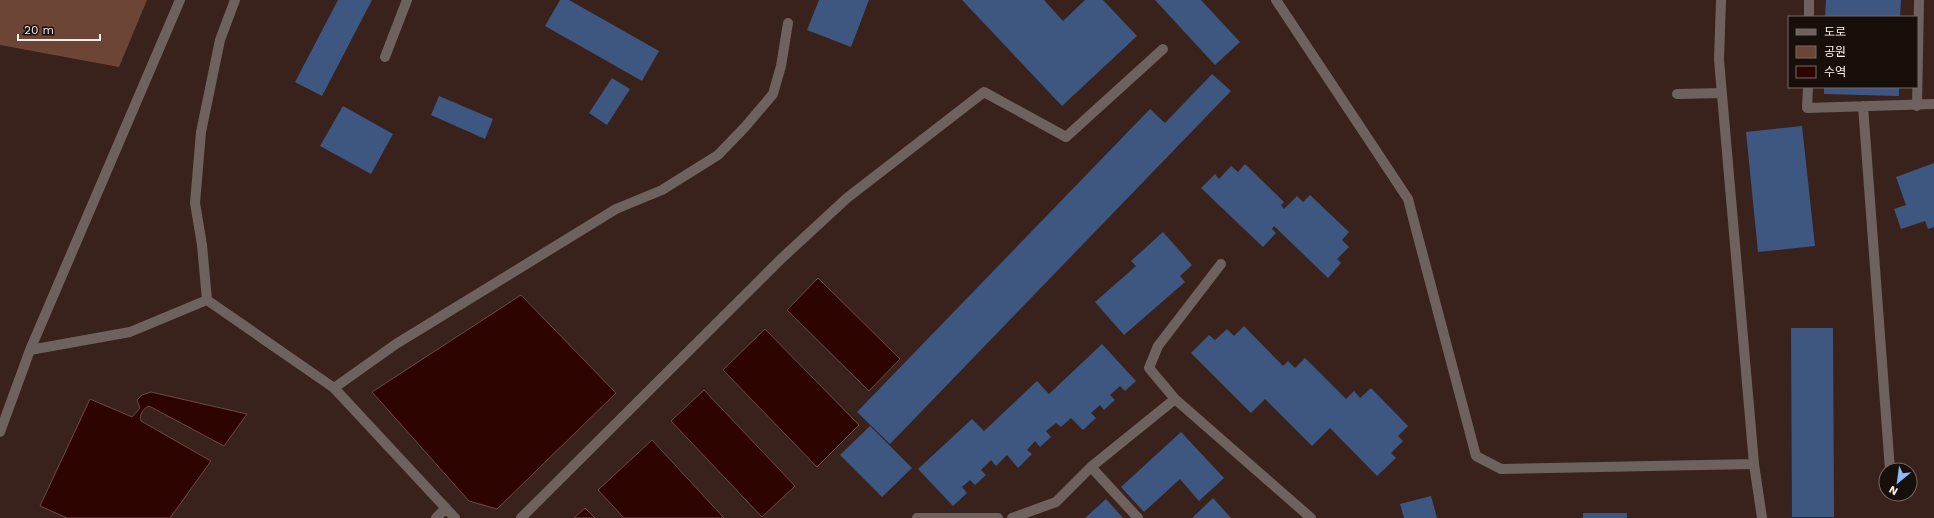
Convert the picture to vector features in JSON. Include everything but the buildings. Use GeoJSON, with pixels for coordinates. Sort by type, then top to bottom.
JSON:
{"type":"FeatureCollection","features":[{"type":"Feature","properties":{"kind":"street"},"geometry":{"type":"LineString","coordinates":[[0,432],[30,350],[180,0]]}},
{"type":"Feature","properties":{"kind":"street"},"geometry":{"type":"LineString","coordinates":[[207,300],[202,245],[195,204],[201,132],[220,40],[235,0]]}},
{"type":"Feature","properties":{"kind":"street"},"geometry":{"type":"LineString","coordinates":[[385,57],[407,0]]}},
{"type":"Feature","properties":{"kind":"street"},"geometry":{"type":"LineString","coordinates":[[1276,0],[1408,199],[1476,456],[1501,469],[1754,464]]}},
{"type":"Feature","properties":{"kind":"street"},"geometry":{"type":"LineString","coordinates":[[1721,0],[1719,60],[1754,464],[1762,518]]}},
{"type":"Feature","properties":{"kind":"street"},"geometry":{"type":"LineString","coordinates":[[1809,0],[1809,16]]}},
{"type":"Feature","properties":{"kind":"street"},"geometry":{"type":"LineString","coordinates":[[1918,53],[1919,0]]}},
{"type":"Feature","properties":{"kind":"street"},"geometry":{"type":"LineString","coordinates":[[334,388],[396,344],[616,209],[662,190],[718,155],[746,127],[773,94],[781,66],[788,23]]}},
{"type":"Feature","properties":{"kind":"street"},"geometry":{"type":"LineString","coordinates":[[521,518],[781,259],[847,198],[984,92],[1066,136],[1163,49]]}},
{"type":"Feature","properties":{"kind":"street"},"geometry":{"type":"LineString","coordinates":[[1808,88],[1807,108],[1917,106],[1934,104]]}},
{"type":"Feature","properties":{"kind":"street"},"geometry":{"type":"LineString","coordinates":[[1917,88],[1917,106]]}},
{"type":"Feature","properties":{"kind":"street"},"geometry":{"type":"LineString","coordinates":[[1677,94],[1722,93]]}},
{"type":"Feature","properties":{"kind":"street"},"geometry":{"type":"LineString","coordinates":[[1863,106],[1889,462]]}},
{"type":"Feature","properties":{"kind":"street"},"geometry":{"type":"LineString","coordinates":[[1221,264],[1158,346],[1149,368],[1175,399],[1311,518]]}},
{"type":"Feature","properties":{"kind":"street"},"geometry":{"type":"LineString","coordinates":[[30,350],[130,332],[207,300]]}},
{"type":"Feature","properties":{"kind":"street"},"geometry":{"type":"LineString","coordinates":[[207,300],[334,388],[455,518]]}},
{"type":"Feature","properties":{"kind":"street"},"geometry":{"type":"LineString","coordinates":[[1012,518],[1056,502],[1091,467],[1175,399]]}},
{"type":"Feature","properties":{"kind":"street"},"geometry":{"type":"LineString","coordinates":[[1091,467],[1138,518]]}},
{"type":"Feature","properties":{"kind":"street"},"geometry":{"type":"LineString","coordinates":[[436,518],[446,508]]}},
{"type":"Feature","properties":{"kind":"street"},"geometry":{"type":"LineString","coordinates":[[918,518],[998,518]]}},
{"type":"Feature","properties":{"kind":"green space"},"geometry":{"type":"Polygon","coordinates":[[[0,0],[147,0],[119,67],[0,45],[0,0]]]}},
{"type":"Feature","properties":{"kind":"water"},"geometry":{"type":"Polygon","coordinates":[[[818,278],[900,359],[869,391],[787,310],[818,278]]]}},
{"type":"Feature","properties":{"kind":"water"},"geometry":{"type":"Polygon","coordinates":[[[521,295],[616,393],[497,509],[469,501],[372,392],[521,295]]]}},
{"type":"Feature","properties":{"kind":"water"},"geometry":{"type":"Polygon","coordinates":[[[765,329],[859,425],[817,467],[723,370],[765,329]]]}},
{"type":"Feature","properties":{"kind":"water"},"geometry":{"type":"Polygon","coordinates":[[[704,390],[795,486],[762,517],[671,421],[704,390]]]}},
{"type":"Feature","properties":{"kind":"water"},"geometry":{"type":"Polygon","coordinates":[[[151,392],[247,414],[224,446],[149,406],[143,410],[141,414],[141,421],[211,461],[170,518],[67,518],[40,506],[90,399],[132,417],[140,408],[137,400],[142,395],[151,392]]]}},
{"type":"Feature","properties":{"kind":"water"},"geometry":{"type":"Polygon","coordinates":[[[652,440],[724,518],[624,518],[598,490],[652,440]]]}},
{"type":"Feature","properties":{"kind":"water"},"geometry":{"type":"Polygon","coordinates":[[[585,508],[595,518],[574,518],[585,508]]]}}]}
